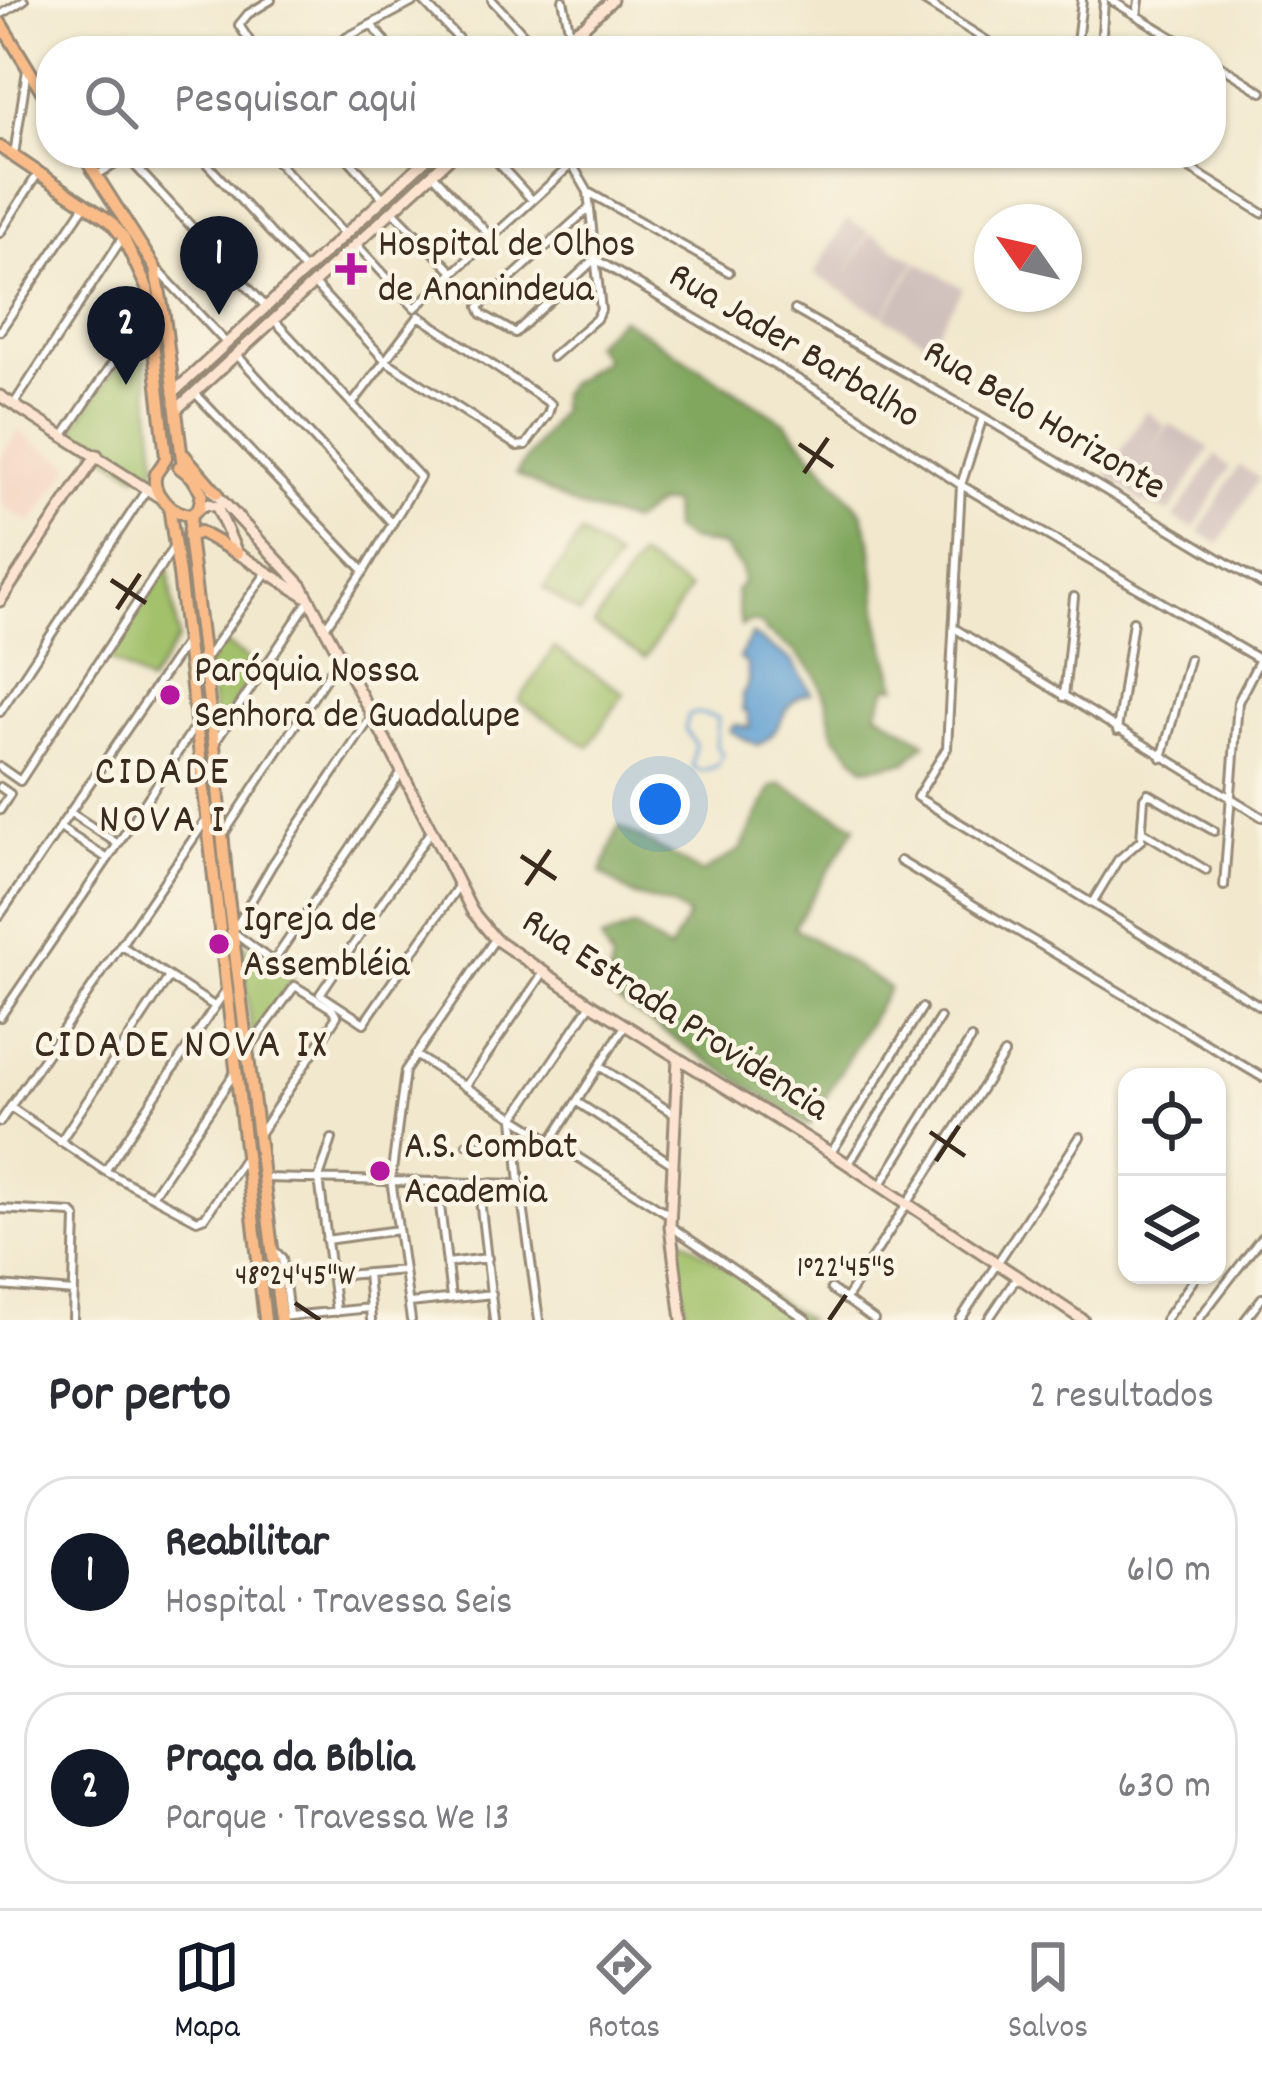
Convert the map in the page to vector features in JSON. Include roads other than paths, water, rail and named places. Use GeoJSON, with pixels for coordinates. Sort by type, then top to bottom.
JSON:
{"type":"FeatureCollection","features":[{"type":"Feature","properties":{"kind":"main road"},"geometry":{"type":"LineString","coordinates":[[574,36],[612,0]]}},
{"type":"Feature","properties":{"kind":"main road"},"geometry":{"type":"LineString","coordinates":[[1,23],[36,84]]}},
{"type":"Feature","properties":{"kind":"main road"},"geometry":{"type":"LineString","coordinates":[[0,147],[110,221],[142,272],[162,423],[157,488],[166,503],[175,546],[207,819],[248,1050],[285,1318]]}},
{"type":"Feature","properties":{"kind":"main road"},"geometry":{"type":"LineString","coordinates":[[92,168],[155,268],[181,452],[202,493],[189,536],[214,744],[226,990],[265,1320]]}},
{"type":"Feature","properties":{"kind":"main road"},"geometry":{"type":"LineString","coordinates":[[173,389],[417,168]]}},
{"type":"Feature","properties":{"kind":"main road"},"geometry":{"type":"LineString","coordinates":[[177,409],[439,168]]}},
{"type":"Feature","properties":{"kind":"main road"},"geometry":{"type":"LineString","coordinates":[[86,204],[94,195],[109,195]]}},
{"type":"Feature","properties":{"kind":"main road"},"geometry":{"type":"LineString","coordinates":[[372,209],[374,218],[382,221]]}},
{"type":"Feature","properties":{"kind":"main road"},"geometry":{"type":"LineString","coordinates":[[360,220],[370,232]]}},
{"type":"Feature","properties":{"kind":"main road"},"geometry":{"type":"LineString","coordinates":[[158,388],[164,383],[173,389]]}},
{"type":"Feature","properties":{"kind":"main road"},"geometry":{"type":"LineString","coordinates":[[0,396],[98,455],[181,515],[195,512]]}},
{"type":"Feature","properties":{"kind":"main road"},"geometry":{"type":"LineString","coordinates":[[162,423],[178,424]]}},
{"type":"Feature","properties":{"kind":"main road"},"geometry":{"type":"LineString","coordinates":[[181,452],[218,493]]}},
{"type":"Feature","properties":{"kind":"main road"},"geometry":{"type":"LineString","coordinates":[[0,601],[98,455]]}},
{"type":"Feature","properties":{"kind":"main road"},"geometry":{"type":"LineString","coordinates":[[127,475],[147,478],[175,465],[189,474]]}},
{"type":"Feature","properties":{"kind":"main road","name":"Rua Estrada Providencia"},"geometry":{"type":"LineString","coordinates":[[189,474],[218,493],[287,567],[310,599],[459,885],[495,939],[1083,1320]]}},
{"type":"Feature","properties":{"kind":"main road","name":"Rua Estrada Providencia"},"geometry":{"type":"LineString","coordinates":[[195,512],[212,504],[220,509],[237,553],[310,599]]}},
{"type":"Feature","properties":{"kind":"main road"},"geometry":{"type":"LineString","coordinates":[[189,536],[202,533],[237,553]]}},
{"type":"Feature","properties":{"kind":"main road"},"geometry":{"type":"LineString","coordinates":[[678,1058],[670,1221],[682,1320]]}},
{"type":"Feature","properties":{"kind":"main road"},"geometry":{"type":"LineString","coordinates":[[258,1251],[272,1250]]}},
{"type":"Feature","properties":{"kind":"street"},"geometry":{"type":"LineString","coordinates":[[1,23],[24,0]]}},
{"type":"Feature","properties":{"kind":"street"},"geometry":{"type":"LineString","coordinates":[[249,0],[255,10]]}},
{"type":"Feature","properties":{"kind":"street"},"geometry":{"type":"LineString","coordinates":[[246,36],[239,26],[272,0]]}},
{"type":"Feature","properties":{"kind":"street"},"geometry":{"type":"LineString","coordinates":[[352,36],[419,0],[455,36]]}},
{"type":"Feature","properties":{"kind":"street"},"geometry":{"type":"LineString","coordinates":[[492,0],[527,36]]}},
{"type":"Feature","properties":{"kind":"street"},"geometry":{"type":"LineString","coordinates":[[563,0],[567,36]]}},
{"type":"Feature","properties":{"kind":"street"},"geometry":{"type":"LineString","coordinates":[[922,0],[979,36]]}},
{"type":"Feature","properties":{"kind":"street"},"geometry":{"type":"LineString","coordinates":[[1078,36],[1082,0]]}},
{"type":"Feature","properties":{"kind":"street"},"geometry":{"type":"LineString","coordinates":[[1103,36],[1108,0],[1171,36]]}},
{"type":"Feature","properties":{"kind":"street"},"geometry":{"type":"LineString","coordinates":[[1138,16],[1139,0]]}},
{"type":"Feature","properties":{"kind":"street"},"geometry":{"type":"LineString","coordinates":[[372,26],[381,36]]}},
{"type":"Feature","properties":{"kind":"street"},"geometry":{"type":"LineString","coordinates":[[14,155],[27,70]]}},
{"type":"Feature","properties":{"kind":"street"},"geometry":{"type":"LineString","coordinates":[[1226,70],[1262,92]]}},
{"type":"Feature","properties":{"kind":"street"},"geometry":{"type":"LineString","coordinates":[[97,175],[109,168]]}},
{"type":"Feature","properties":{"kind":"street"},"geometry":{"type":"LineString","coordinates":[[142,168],[267,308]]}},
{"type":"Feature","properties":{"kind":"street"},"geometry":{"type":"LineString","coordinates":[[211,168],[306,271]]}},
{"type":"Feature","properties":{"kind":"street"},"geometry":{"type":"LineString","coordinates":[[283,168],[344,235]]}},
{"type":"Feature","properties":{"kind":"street"},"geometry":{"type":"LineString","coordinates":[[356,168],[384,199]]}},
{"type":"Feature","properties":{"kind":"street"},"geometry":{"type":"LineString","coordinates":[[503,168],[532,200]]}},
{"type":"Feature","properties":{"kind":"street"},"geometry":{"type":"LineString","coordinates":[[353,403],[417,312],[568,168]]}},
{"type":"Feature","properties":{"kind":"street"},"geometry":{"type":"LineString","coordinates":[[552,357],[600,313],[588,192],[574,168]]}},
{"type":"Feature","properties":{"kind":"street"},"geometry":{"type":"LineString","coordinates":[[1189,168],[1262,213]]}},
{"type":"Feature","properties":{"kind":"street"},"geometry":{"type":"LineString","coordinates":[[0,233],[39,172]]}},
{"type":"Feature","properties":{"kind":"street"},"geometry":{"type":"LineString","coordinates":[[433,174],[491,237]]}},
{"type":"Feature","properties":{"kind":"street"},"geometry":{"type":"LineString","coordinates":[[588,192],[729,272]]}},
{"type":"Feature","properties":{"kind":"street"},"geometry":{"type":"LineString","coordinates":[[0,331],[86,204]]}},
{"type":"Feature","properties":{"kind":"street"},"geometry":{"type":"LineString","coordinates":[[590,208],[478,310],[515,333],[595,259]]}},
{"type":"Feature","properties":{"kind":"street"},"geometry":{"type":"LineString","coordinates":[[393,211],[454,273]]}},
{"type":"Feature","properties":{"kind":"street"},"geometry":{"type":"LineString","coordinates":[[14,404],[123,237]]}},
{"type":"Feature","properties":{"kind":"street"},"geometry":{"type":"LineString","coordinates":[[314,283],[386,361],[517,446],[530,441],[550,410],[548,402],[417,312],[356,244]]}},
{"type":"Feature","properties":{"kind":"street","name":"Rua Jader Barbalho"},"geometry":{"type":"LineString","coordinates":[[595,259],[840,404],[961,485],[1261,660]]}},
{"type":"Feature","properties":{"kind":"street"},"geometry":{"type":"LineString","coordinates":[[155,268],[226,344]]}},
{"type":"Feature","properties":{"kind":"street"},"geometry":{"type":"LineString","coordinates":[[64,435],[150,308]]}},
{"type":"Feature","properties":{"kind":"street","name":"Rua Belo Horizonte"},"geometry":{"type":"LineString","coordinates":[[795,310],[1262,584]]}},
{"type":"Feature","properties":{"kind":"street"},"geometry":{"type":"LineString","coordinates":[[274,320],[420,477],[326,626]]}},
{"type":"Feature","properties":{"kind":"street"},"geometry":{"type":"LineString","coordinates":[[236,354],[391,523]]}},
{"type":"Feature","properties":{"kind":"street"},"geometry":{"type":"LineString","coordinates":[[195,392],[364,571]]}},
{"type":"Feature","properties":{"kind":"street"},"geometry":{"type":"LineString","coordinates":[[982,417],[961,485],[947,748],[916,797],[1262,1007]]}},
{"type":"Feature","properties":{"kind":"street"},"geometry":{"type":"LineString","coordinates":[[0,712],[147,489]]}},
{"type":"Feature","properties":{"kind":"street"},"geometry":{"type":"LineString","coordinates":[[0,767],[20,781],[175,546]]}},
{"type":"Feature","properties":{"kind":"street"},"geometry":{"type":"LineString","coordinates":[[204,661],[267,572]]}},
{"type":"Feature","properties":{"kind":"street"},"geometry":{"type":"LineString","coordinates":[[1064,697],[1074,597]]}},
{"type":"Feature","properties":{"kind":"street"},"geometry":{"type":"LineString","coordinates":[[214,744],[310,599]]}},
{"type":"Feature","properties":{"kind":"street"},"geometry":{"type":"LineString","coordinates":[[1118,731],[1133,621]]}},
{"type":"Feature","properties":{"kind":"street"},"geometry":{"type":"LineString","coordinates":[[954,628],[1262,817]]}},
{"type":"Feature","properties":{"kind":"street"},"geometry":{"type":"LineString","coordinates":[[0,915],[186,642]]}},
{"type":"Feature","properties":{"kind":"street"},"geometry":{"type":"LineString","coordinates":[[221,834],[341,655]]}},
{"type":"Feature","properties":{"kind":"street"},"geometry":{"type":"LineString","coordinates":[[1162,758],[1189,659]]}},
{"type":"Feature","properties":{"kind":"street"},"geometry":{"type":"LineString","coordinates":[[1224,886],[1238,702],[1261,660]]}},
{"type":"Feature","properties":{"kind":"street"},"geometry":{"type":"LineString","coordinates":[[0,1017],[208,706]]}},
{"type":"Feature","properties":{"kind":"street"},"geometry":{"type":"LineString","coordinates":[[372,715],[226,930],[273,962],[402,772]]}},
{"type":"Feature","properties":{"kind":"street"},"geometry":{"type":"LineString","coordinates":[[0,788],[10,794],[0,810]]}},
{"type":"Feature","properties":{"kind":"street"},"geometry":{"type":"LineString","coordinates":[[1092,903],[1118,860],[1141,840],[1144,798],[1152,793],[1214,831]]}},
{"type":"Feature","properties":{"kind":"street"},"geometry":{"type":"LineString","coordinates":[[70,813],[118,844]]}},
{"type":"Feature","properties":{"kind":"street"},"geometry":{"type":"LineString","coordinates":[[0,1122],[207,819]]}},
{"type":"Feature","properties":{"kind":"street"},"geometry":{"type":"LineString","coordinates":[[61,828],[108,859]]}},
{"type":"Feature","properties":{"kind":"street"},"geometry":{"type":"LineString","coordinates":[[320,998],[432,829]]}},
{"type":"Feature","properties":{"kind":"street"},"geometry":{"type":"LineString","coordinates":[[1141,830],[1206,870]]}},
{"type":"Feature","properties":{"kind":"street"},"geometry":{"type":"LineString","coordinates":[[900,861],[1262,1077]]}},
{"type":"Feature","properties":{"kind":"street"},"geometry":{"type":"LineString","coordinates":[[248,1050],[291,989],[298,986],[364,1023],[459,885]]}},
{"type":"Feature","properties":{"kind":"street"},"geometry":{"type":"LineString","coordinates":[[411,1320],[391,1179],[405,1071],[495,939]]}},
{"type":"Feature","properties":{"kind":"street"},"geometry":{"type":"LineString","coordinates":[[122,946],[214,1006]]}},
{"type":"Feature","properties":{"kind":"street"},"geometry":{"type":"LineString","coordinates":[[465,1087],[544,972]]}},
{"type":"Feature","properties":{"kind":"street"},"geometry":{"type":"LineString","coordinates":[[60,1142],[169,977]]}},
{"type":"Feature","properties":{"kind":"street"},"geometry":{"type":"LineString","coordinates":[[104,1172],[226,990]]}},
{"type":"Feature","properties":{"kind":"street"},"geometry":{"type":"LineString","coordinates":[[258,1136],[336,1019],[336,1013],[320,998]]}},
{"type":"Feature","properties":{"kind":"street"},"geometry":{"type":"LineString","coordinates":[[539,1320],[514,1118],[591,1004]]}},
{"type":"Feature","properties":{"kind":"street"},"geometry":{"type":"LineString","coordinates":[[831,1154],[922,1008]]}},
{"type":"Feature","properties":{"kind":"street"},"geometry":{"type":"LineString","coordinates":[[848,1165],[940,1018]]}},
{"type":"Feature","properties":{"kind":"street"},"geometry":{"type":"LineString","coordinates":[[550,1141],[625,1026]]}},
{"type":"Feature","properties":{"kind":"street"},"geometry":{"type":"LineString","coordinates":[[880,1186],[971,1039]]}},
{"type":"Feature","properties":{"kind":"street"},"geometry":{"type":"LineString","coordinates":[[845,1300],[1004,1054]]}},
{"type":"Feature","properties":{"kind":"street"},"geometry":{"type":"LineString","coordinates":[[415,1055],[670,1221],[806,1320]]}},
{"type":"Feature","properties":{"kind":"street"},"geometry":{"type":"LineString","coordinates":[[599,1066],[674,1114]]}},
{"type":"Feature","properties":{"kind":"street"},"geometry":{"type":"LineString","coordinates":[[152,1196],[236,1071]]}},
{"type":"Feature","properties":{"kind":"street"},"geometry":{"type":"LineString","coordinates":[[577,1102],[671,1163]]}},
{"type":"Feature","properties":{"kind":"street"},"geometry":{"type":"LineString","coordinates":[[10,1107],[104,1172],[202,1220],[246,1155]]}},
{"type":"Feature","properties":{"kind":"street"},"geometry":{"type":"LineString","coordinates":[[960,1320],[1080,1137]]}},
{"type":"Feature","properties":{"kind":"street"},"geometry":{"type":"LineString","coordinates":[[332,1138],[319,1178],[336,1312]]}},
{"type":"Feature","properties":{"kind":"street"},"geometry":{"type":"LineString","coordinates":[[467,1144],[516,1147]]}},
{"type":"Feature","properties":{"kind":"street"},"geometry":{"type":"LineString","coordinates":[[264,1178],[520,1184]]}},
{"type":"Feature","properties":{"kind":"street"},"geometry":{"type":"LineString","coordinates":[[436,1180],[451,1297]]}},
{"type":"Feature","properties":{"kind":"street"},"geometry":{"type":"LineString","coordinates":[[478,1182],[494,1320]]}},
{"type":"Feature","properties":{"kind":"street"},"geometry":{"type":"LineString","coordinates":[[0,1209],[72,1213],[77,1220],[73,1320]]}},
{"type":"Feature","properties":{"kind":"street"},"geometry":{"type":"LineString","coordinates":[[326,1240],[398,1231]]}},
{"type":"Feature","properties":{"kind":"street"},"geometry":{"type":"LineString","coordinates":[[1198,1320],[1262,1237]]}},
{"type":"Feature","properties":{"kind":"street"},"geometry":{"type":"LineString","coordinates":[[447,1263],[488,1258]]}},
{"type":"Feature","properties":{"kind":"street"},"geometry":{"type":"LineString","coordinates":[[333,1276],[404,1270]]}},
{"type":"Feature","properties":{"kind":"street"},"geometry":{"type":"LineString","coordinates":[[367,1273],[371,1320]]}},
{"type":"Feature","properties":{"kind":"street"},"geometry":{"type":"LineString","coordinates":[[988,1320],[1016,1276]]}},
{"type":"Feature","properties":{"kind":"street"},"geometry":{"type":"LineString","coordinates":[[1165,1320],[1191,1284]]}},
{"type":"Feature","properties":{"kind":"street"},"geometry":{"type":"LineString","coordinates":[[0,1286],[74,1292]]}},
{"type":"Feature","properties":{"kind":"street"},"geometry":{"type":"LineString","coordinates":[[831,1289],[874,1320]]}},
{"type":"Feature","properties":{"kind":"street"},"geometry":{"type":"LineString","coordinates":[[410,1304],[492,1294]]}},
{"type":"Feature","properties":{"kind":"street"},"geometry":{"type":"LineString","coordinates":[[1245,1320],[1262,1298]]}},
{"type":"Feature","properties":{"kind":"street"},"geometry":{"type":"LineString","coordinates":[[285,1318],[370,1308]]}},
{"type":"Feature","properties":{"kind":"water"},"geometry":{"type":"Polygon","coordinates":[[[752,635],[792,661],[812,693],[793,702],[774,733],[757,745],[730,731],[734,725],[750,728],[742,695],[748,668],[739,658],[752,635]]]}},
{"type":"Feature","properties":{"kind":"waterway"},"geometry":{"type":"LineString","coordinates":[[697,713],[718,718],[716,746],[723,754],[717,766],[701,771],[692,767],[695,744],[685,729],[688,716],[697,713]]}},
{"type":"Feature","properties":{"kind":"place","name":"Hospital de Olhos de Ananindeua"},"geometry":{"type":"Point","coordinates":[351,269]}},
{"type":"Feature","properties":{"kind":"place","name":"Reabilitar"},"geometry":{"type":"Point","coordinates":[219,315]}},
{"type":"Feature","properties":{"kind":"place","name":"Praça da Bíblia"},"geometry":{"type":"Point","coordinates":[126,385]}},
{"type":"Feature","properties":{"kind":"place","name":"Paróquia Nossa Senhora de Guadalupe"},"geometry":{"type":"Point","coordinates":[170,695]}},
{"type":"Feature","properties":{"kind":"place","name":"Igreja de Assembléia"},"geometry":{"type":"Point","coordinates":[219,944]}},
{"type":"Feature","properties":{"kind":"place","name":"A.S. Combat Academia"},"geometry":{"type":"Point","coordinates":[380,1171]}},
{"type":"Feature","properties":{"kind":"district","name":"CIDADE NOVA I"},"geometry":{"type":"Point","coordinates":[163,799]}},
{"type":"Feature","properties":{"kind":"district","name":"CIDADE NOVA IX"},"geometry":{"type":"Point","coordinates":[182,1048]}}]}
